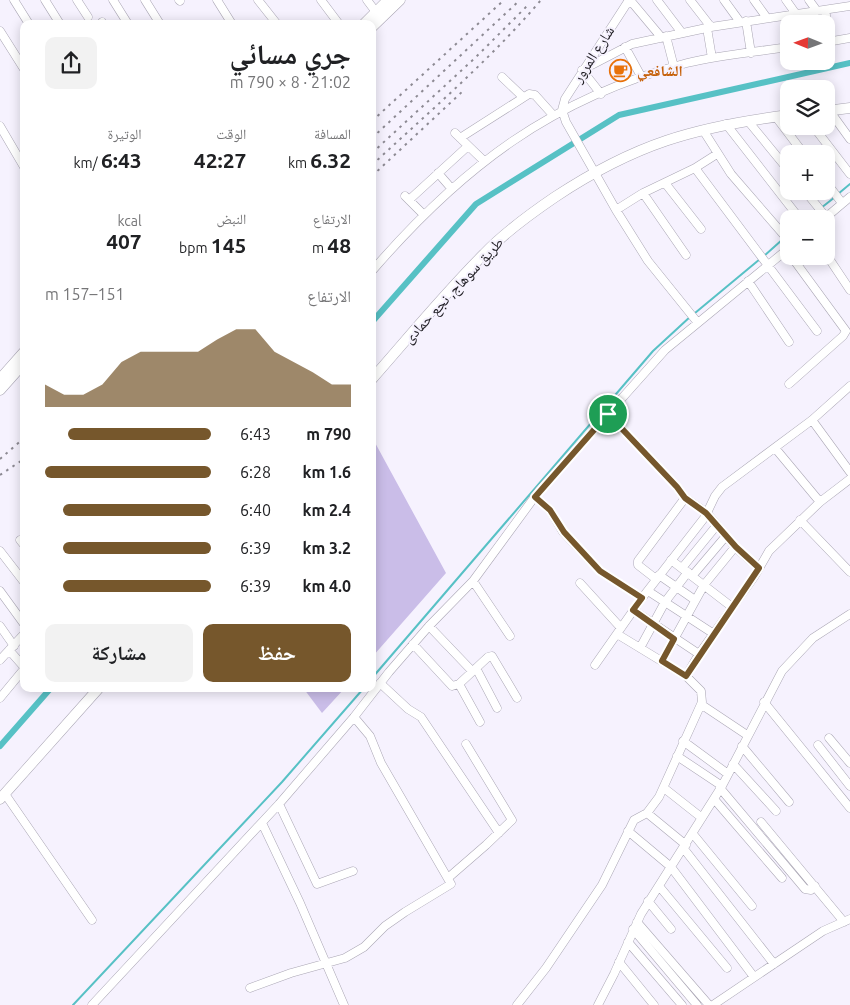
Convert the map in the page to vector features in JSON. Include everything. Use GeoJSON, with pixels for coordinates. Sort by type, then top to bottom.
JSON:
{"type":"FeatureCollection","features":[{"type":"Feature","properties":{"kind":"main road"},"geometry":{"type":"LineString","coordinates":[[368,20],[387,5],[400,0]]}},
{"type":"Feature","properties":{"kind":"main road"},"geometry":{"type":"LineString","coordinates":[[376,21],[387,5]]}},
{"type":"Feature","properties":{"kind":"main road"},"geometry":{"type":"LineString","coordinates":[[835,110],[850,108]]}},
{"type":"Feature","properties":{"kind":"main road","name":"طريق سوهاج, نجع حمادى"},"geometry":{"type":"LineString","coordinates":[[376,375],[496,242],[534,211],[593,172],[657,143],[726,124],[780,116]]}},
{"type":"Feature","properties":{"kind":"main road"},"geometry":{"type":"LineString","coordinates":[[0,379],[20,356]]}},
{"type":"Feature","properties":{"kind":"main road"},"geometry":{"type":"LineString","coordinates":[[0,390],[20,368]]}},
{"type":"Feature","properties":{"kind":"main road"},"geometry":{"type":"LineString","coordinates":[[3,796],[95,692]]}},
{"type":"Feature","properties":{"kind":"street"},"geometry":{"type":"LineString","coordinates":[[14,0],[26,20]]}},
{"type":"Feature","properties":{"kind":"street"},"geometry":{"type":"LineString","coordinates":[[44,0],[57,20]]}},
{"type":"Feature","properties":{"kind":"street"},"geometry":{"type":"LineString","coordinates":[[77,0],[88,17]]}},
{"type":"Feature","properties":{"kind":"street"},"geometry":{"type":"LineString","coordinates":[[113,0],[126,20]]}},
{"type":"Feature","properties":{"kind":"street"},"geometry":{"type":"LineString","coordinates":[[145,0],[158,20]]}},
{"type":"Feature","properties":{"kind":"street"},"geometry":{"type":"LineString","coordinates":[[217,0],[230,20]]}},
{"type":"Feature","properties":{"kind":"street"},"geometry":{"type":"LineString","coordinates":[[258,0],[274,20]]}},
{"type":"Feature","properties":{"kind":"street"},"geometry":{"type":"LineString","coordinates":[[321,0],[335,20]]}},
{"type":"Feature","properties":{"kind":"street"},"geometry":{"type":"LineString","coordinates":[[368,0],[376,12]]}},
{"type":"Feature","properties":{"kind":"street"},"geometry":{"type":"LineString","coordinates":[[629,0],[664,37],[674,67]]}},
{"type":"Feature","properties":{"kind":"street","name":"شارع المرور"},"geometry":{"type":"LineString","coordinates":[[562,110],[565,98],[582,70],[629,0]]}},
{"type":"Feature","properties":{"kind":"street"},"geometry":{"type":"LineString","coordinates":[[657,0],[682,33]]}},
{"type":"Feature","properties":{"kind":"street"},"geometry":{"type":"LineString","coordinates":[[690,0],[709,27],[712,58]]}},
{"type":"Feature","properties":{"kind":"street"},"geometry":{"type":"LineString","coordinates":[[724,0],[743,22],[751,53]]}},
{"type":"Feature","properties":{"kind":"street"},"geometry":{"type":"LineString","coordinates":[[754,0],[767,18]]}},
{"type":"Feature","properties":{"kind":"street"},"geometry":{"type":"LineString","coordinates":[[786,0],[796,14]]}},
{"type":"Feature","properties":{"kind":"street"},"geometry":{"type":"LineString","coordinates":[[809,0],[817,11]]}},
{"type":"Feature","properties":{"kind":"street"},"geometry":{"type":"LineString","coordinates":[[834,0],[840,8]]}},
{"type":"Feature","properties":{"kind":"street"},"geometry":{"type":"LineString","coordinates":[[791,15],[850,6]]}},
{"type":"Feature","properties":{"kind":"street"},"geometry":{"type":"LineString","coordinates":[[825,10],[825,15]]}},
{"type":"Feature","properties":{"kind":"street"},"geometry":{"type":"LineString","coordinates":[[601,94],[582,70],[625,47],[709,27],[780,17]]}},
{"type":"Feature","properties":{"kind":"street"},"geometry":{"type":"LineString","coordinates":[[0,31],[20,63]]}},
{"type":"Feature","properties":{"kind":"street"},"geometry":{"type":"LineString","coordinates":[[835,40],[850,38]]}},
{"type":"Feature","properties":{"kind":"street"},"geometry":{"type":"LineString","coordinates":[[625,47],[642,78]]}},
{"type":"Feature","properties":{"kind":"street"},"geometry":{"type":"LineString","coordinates":[[376,267],[423,214],[451,188],[484,161],[562,110],[674,67],[712,58],[780,48]]}},
{"type":"Feature","properties":{"kind":"street"},"geometry":{"type":"LineString","coordinates":[[502,77],[523,97]]}},
{"type":"Feature","properties":{"kind":"street"},"geometry":{"type":"LineString","coordinates":[[484,161],[457,136],[523,97],[533,94],[553,115]]}},
{"type":"Feature","properties":{"kind":"street"},"geometry":{"type":"LineString","coordinates":[[562,110],[566,122],[593,172],[648,261],[698,323]]}},
{"type":"Feature","properties":{"kind":"street"},"geometry":{"type":"LineString","coordinates":[[776,117],[797,145]]}},
{"type":"Feature","properties":{"kind":"street"},"geometry":{"type":"LineString","coordinates":[[835,120],[850,139]]}},
{"type":"Feature","properties":{"kind":"street"},"geometry":{"type":"LineString","coordinates":[[748,121],[780,160]]}},
{"type":"Feature","properties":{"kind":"street"},"geometry":{"type":"LineString","coordinates":[[726,124],[793,210]]}},
{"type":"Feature","properties":{"kind":"street"},"geometry":{"type":"LineString","coordinates":[[0,126],[20,160]]}},
{"type":"Feature","properties":{"kind":"street"},"geometry":{"type":"LineString","coordinates":[[703,130],[731,174],[780,231]]}},
{"type":"Feature","properties":{"kind":"street"},"geometry":{"type":"LineString","coordinates":[[819,135],[850,174]]}},
{"type":"Feature","properties":{"kind":"street"},"geometry":{"type":"LineString","coordinates":[[423,214],[407,198],[468,146]]}},
{"type":"Feature","properties":{"kind":"street"},"geometry":{"type":"LineString","coordinates":[[616,210],[642,193],[695,168],[717,154]]}},
{"type":"Feature","properties":{"kind":"street"},"geometry":{"type":"LineString","coordinates":[[695,168],[817,331]]}},
{"type":"Feature","properties":{"kind":"street"},"geometry":{"type":"LineString","coordinates":[[438,173],[451,188]]}},
{"type":"Feature","properties":{"kind":"street"},"geometry":{"type":"LineString","coordinates":[[665,183],[701,229]]}},
{"type":"Feature","properties":{"kind":"street"},"geometry":{"type":"LineString","coordinates":[[642,193],[686,255]]}},
{"type":"Feature","properties":{"kind":"street"},"geometry":{"type":"LineString","coordinates":[[835,194],[842,203]]}},
{"type":"Feature","properties":{"kind":"street"},"geometry":{"type":"LineString","coordinates":[[834,210],[850,197]]}},
{"type":"Feature","properties":{"kind":"street"},"geometry":{"type":"LineString","coordinates":[[811,200],[819,210]]}},
{"type":"Feature","properties":{"kind":"street"},"geometry":{"type":"LineString","coordinates":[[376,688],[429,626],[473,581],[535,497],[665,350],[748,281],[780,258]]}},
{"type":"Feature","properties":{"kind":"street"},"geometry":{"type":"LineString","coordinates":[[789,384],[843,336],[846,331],[798,265]]}},
{"type":"Feature","properties":{"kind":"street"},"geometry":{"type":"LineString","coordinates":[[834,265],[850,290]]}},
{"type":"Feature","properties":{"kind":"street"},"geometry":{"type":"LineString","coordinates":[[843,278],[850,273]]}},
{"type":"Feature","properties":{"kind":"street"},"geometry":{"type":"LineString","coordinates":[[748,281],[789,342]]}},
{"type":"Feature","properties":{"kind":"street"},"geometry":{"type":"LineString","coordinates":[[595,665],[633,610],[706,513],[716,493],[724,484],[812,420],[850,386]]}},
{"type":"Feature","properties":{"kind":"street"},"geometry":{"type":"LineString","coordinates":[[608,414],[677,487],[685,498],[706,513],[736,547],[759,568]]}},
{"type":"Feature","properties":{"kind":"street"},"geometry":{"type":"LineString","coordinates":[[812,420],[850,472]]}},
{"type":"Feature","properties":{"kind":"street"},"geometry":{"type":"LineString","coordinates":[[776,448],[820,502]]}},
{"type":"Feature","properties":{"kind":"street"},"geometry":{"type":"LineString","coordinates":[[686,676],[769,551],[820,502],[850,479]]}},
{"type":"Feature","properties":{"kind":"street"},"geometry":{"type":"LineString","coordinates":[[535,497],[550,510],[564,532],[600,571],[642,598]]}},
{"type":"Feature","properties":{"kind":"street"},"geometry":{"type":"LineString","coordinates":[[685,498],[638,561],[638,565],[695,600]]}},
{"type":"Feature","properties":{"kind":"street"},"geometry":{"type":"LineString","coordinates":[[800,520],[850,572]]}},
{"type":"Feature","properties":{"kind":"street"},"geometry":{"type":"LineString","coordinates":[[640,648],[665,602],[688,572],[717,524]]}},
{"type":"Feature","properties":{"kind":"street"},"geometry":{"type":"LineString","coordinates":[[688,572],[726,536]]}},
{"type":"Feature","properties":{"kind":"street"},"geometry":{"type":"LineString","coordinates":[[662,661],[704,585],[736,547]]}},
{"type":"Feature","properties":{"kind":"street"},"geometry":{"type":"LineString","coordinates":[[0,551],[20,577]]}},
{"type":"Feature","properties":{"kind":"street"},"geometry":{"type":"LineString","coordinates":[[671,560],[732,607]]}},
{"type":"Feature","properties":{"kind":"street"},"geometry":{"type":"LineString","coordinates":[[473,581],[510,636]]}},
{"type":"Feature","properties":{"kind":"street"},"geometry":{"type":"LineString","coordinates":[[519,1004],[546,968],[602,885],[634,820],[646,813],[664,788],[683,741],[702,705],[701,691],[686,676],[640,648],[619,631],[580,583]]}},
{"type":"Feature","properties":{"kind":"street"},"geometry":{"type":"LineString","coordinates":[[0,591],[20,618]]}},
{"type":"Feature","properties":{"kind":"street"},"geometry":{"type":"LineString","coordinates":[[648,591],[714,634]]}},
{"type":"Feature","properties":{"kind":"street"},"geometry":{"type":"LineString","coordinates":[[633,610],[699,654]]}},
{"type":"Feature","properties":{"kind":"street"},"geometry":{"type":"LineString","coordinates":[[598,1005],[648,901],[685,847],[721,787],[764,702],[782,671],[806,645],[850,614]]}},
{"type":"Feature","properties":{"kind":"street"},"geometry":{"type":"LineString","coordinates":[[0,626],[20,662]]}},
{"type":"Feature","properties":{"kind":"street"},"geometry":{"type":"LineString","coordinates":[[429,626],[474,670],[497,708]]}},
{"type":"Feature","properties":{"kind":"street"},"geometry":{"type":"LineString","coordinates":[[0,660],[20,638]]}},
{"type":"Feature","properties":{"kind":"street"},"geometry":{"type":"LineString","coordinates":[[413,644],[449,684],[455,686],[488,657],[494,657],[517,698]]}},
{"type":"Feature","properties":{"kind":"street"},"geometry":{"type":"LineString","coordinates":[[0,698],[20,673]]}},
{"type":"Feature","properties":{"kind":"street"},"geometry":{"type":"LineString","coordinates":[[380,683],[421,718],[499,833]]}},
{"type":"Feature","properties":{"kind":"street"},"geometry":{"type":"LineString","coordinates":[[458,684],[480,722]]}},
{"type":"Feature","properties":{"kind":"street"},"geometry":{"type":"LineString","coordinates":[[92,1005],[262,823],[354,717],[373,692]]}},
{"type":"Feature","properties":{"kind":"street"},"geometry":{"type":"LineString","coordinates":[[764,702],[847,799],[850,808]]}},
{"type":"Feature","properties":{"kind":"street"},"geometry":{"type":"LineString","coordinates":[[702,705],[747,735]]}},
{"type":"Feature","properties":{"kind":"street"},"geometry":{"type":"LineString","coordinates":[[250,988],[291,973],[327,965],[345,958],[364,947],[393,920],[450,885],[451,882],[381,762],[370,736],[354,717]]}},
{"type":"Feature","properties":{"kind":"street"},"geometry":{"type":"LineString","coordinates":[[830,738],[850,764]]}},
{"type":"Feature","properties":{"kind":"street"},"geometry":{"type":"LineString","coordinates":[[683,741],[728,774]]}},
{"type":"Feature","properties":{"kind":"street"},"geometry":{"type":"LineString","coordinates":[[448,878],[512,820],[466,744]]}},
{"type":"Feature","properties":{"kind":"street"},"geometry":{"type":"LineString","coordinates":[[818,745],[850,786]]}},
{"type":"Feature","properties":{"kind":"street"},"geometry":{"type":"LineString","coordinates":[[742,746],[789,802]]}},
{"type":"Feature","properties":{"kind":"street"},"geometry":{"type":"LineString","coordinates":[[677,756],[721,787],[806,889],[811,890],[814,886]]}},
{"type":"Feature","properties":{"kind":"street"},"geometry":{"type":"LineString","coordinates":[[733,764],[776,811]]}},
{"type":"Feature","properties":{"kind":"street"},"geometry":{"type":"LineString","coordinates":[[664,788],[702,818]]}},
{"type":"Feature","properties":{"kind":"street"},"geometry":{"type":"LineString","coordinates":[[3,796],[92,920]]}},
{"type":"Feature","properties":{"kind":"street"},"geometry":{"type":"LineString","coordinates":[[714,799],[782,878]]}},
{"type":"Feature","properties":{"kind":"street"},"geometry":{"type":"LineString","coordinates":[[279,804],[317,884],[353,871]]}},
{"type":"Feature","properties":{"kind":"street"},"geometry":{"type":"LineString","coordinates":[[646,813],[685,847],[774,964]]}},
{"type":"Feature","properties":{"kind":"street"},"geometry":{"type":"LineString","coordinates":[[714,1005],[823,931],[847,920],[814,886],[761,822]]}},
{"type":"Feature","properties":{"kind":"street"},"geometry":{"type":"LineString","coordinates":[[262,823],[344,1005]]}},
{"type":"Feature","properties":{"kind":"street"},"geometry":{"type":"LineString","coordinates":[[628,831],[671,867],[754,977]]}},
{"type":"Feature","properties":{"kind":"street"},"geometry":{"type":"LineString","coordinates":[[693,834],[752,906]]}},
{"type":"Feature","properties":{"kind":"street"},"geometry":{"type":"LineString","coordinates":[[659,886],[727,968]]}},
{"type":"Feature","properties":{"kind":"street"},"geometry":{"type":"LineString","coordinates":[[648,901],[672,929]]}},
{"type":"Feature","properties":{"kind":"street"},"geometry":{"type":"LineString","coordinates":[[635,925],[697,1005]]}},
{"type":"Feature","properties":{"kind":"street"},"geometry":{"type":"LineString","coordinates":[[635,925],[709,1005]]}},
{"type":"Feature","properties":{"kind":"street"},"geometry":{"type":"LineString","coordinates":[[628,942],[682,1005]]}},
{"type":"Feature","properties":{"kind":"street"},"geometry":{"type":"LineString","coordinates":[[619,962],[654,1005]]}},
{"type":"Feature","properties":{"kind":"shaded area"},"geometry":{"type":"Polygon","coordinates":[[[376,445],[446,573],[376,653],[376,445]]]}},
{"type":"Feature","properties":{"kind":"shaded area"},"geometry":{"type":"Polygon","coordinates":[[[306,692],[341,692],[322,713],[306,692]]]}},
{"type":"Feature","properties":{"kind":"waterway"},"geometry":{"type":"LineString","coordinates":[[376,317],[476,204],[619,115],[850,63]]}},
{"type":"Feature","properties":{"kind":"waterway"},"geometry":{"type":"LineString","coordinates":[[838,194],[850,184]]}},
{"type":"Feature","properties":{"kind":"waterway"},"geometry":{"type":"LineString","coordinates":[[821,208],[831,200]]}},
{"type":"Feature","properties":{"kind":"waterway"},"geometry":{"type":"LineString","coordinates":[[764,256],[780,242]]}},
{"type":"Feature","properties":{"kind":"waterway"},"geometry":{"type":"LineString","coordinates":[[695,313],[760,259]]}},
{"type":"Feature","properties":{"kind":"waterway"},"geometry":{"type":"LineString","coordinates":[[376,673],[653,351],[691,316]]}},
{"type":"Feature","properties":{"kind":"waterway"},"geometry":{"type":"LineString","coordinates":[[0,746],[47,692]]}},
{"type":"Feature","properties":{"kind":"waterway"},"geometry":{"type":"LineString","coordinates":[[73,1005],[282,782],[360,692]]}},
{"type":"Feature","properties":{"kind":"railway"},"geometry":{"type":"LineString","coordinates":[[376,117],[504,0]]}},
{"type":"Feature","properties":{"kind":"railway"},"geometry":{"type":"LineString","coordinates":[[376,134],[520,0]]}},
{"type":"Feature","properties":{"kind":"railway"},"geometry":{"type":"LineString","coordinates":[[376,161],[501,44],[541,0]]}},
{"type":"Feature","properties":{"kind":"railway"},"geometry":{"type":"LineString","coordinates":[[376,149],[476,57],[528,5]]}},
{"type":"Feature","properties":{"kind":"railway"},"geometry":{"type":"LineString","coordinates":[[376,172],[463,91]]}},
{"type":"Feature","properties":{"kind":"railway"},"geometry":{"type":"LineString","coordinates":[[0,459],[20,442]]}},
{"type":"Feature","properties":{"kind":"railway"},"geometry":{"type":"LineString","coordinates":[[0,475],[20,462]]}},
{"type":"Feature","properties":{"kind":"place","name":"الشافعي"},"geometry":{"type":"Point","coordinates":[621,70]}},
{"type":"Feature","properties":{"kind":"route"},"geometry":{"type":"LineString","coordinates":[[608,414],[677,487],[687,501],[706,513],[736,547],[759,568],[699,654],[686,676],[662,661],[674,639],[633,610],[642,598],[600,571],[559,526],[550,510],[535,497],[608,414]]}}]}
